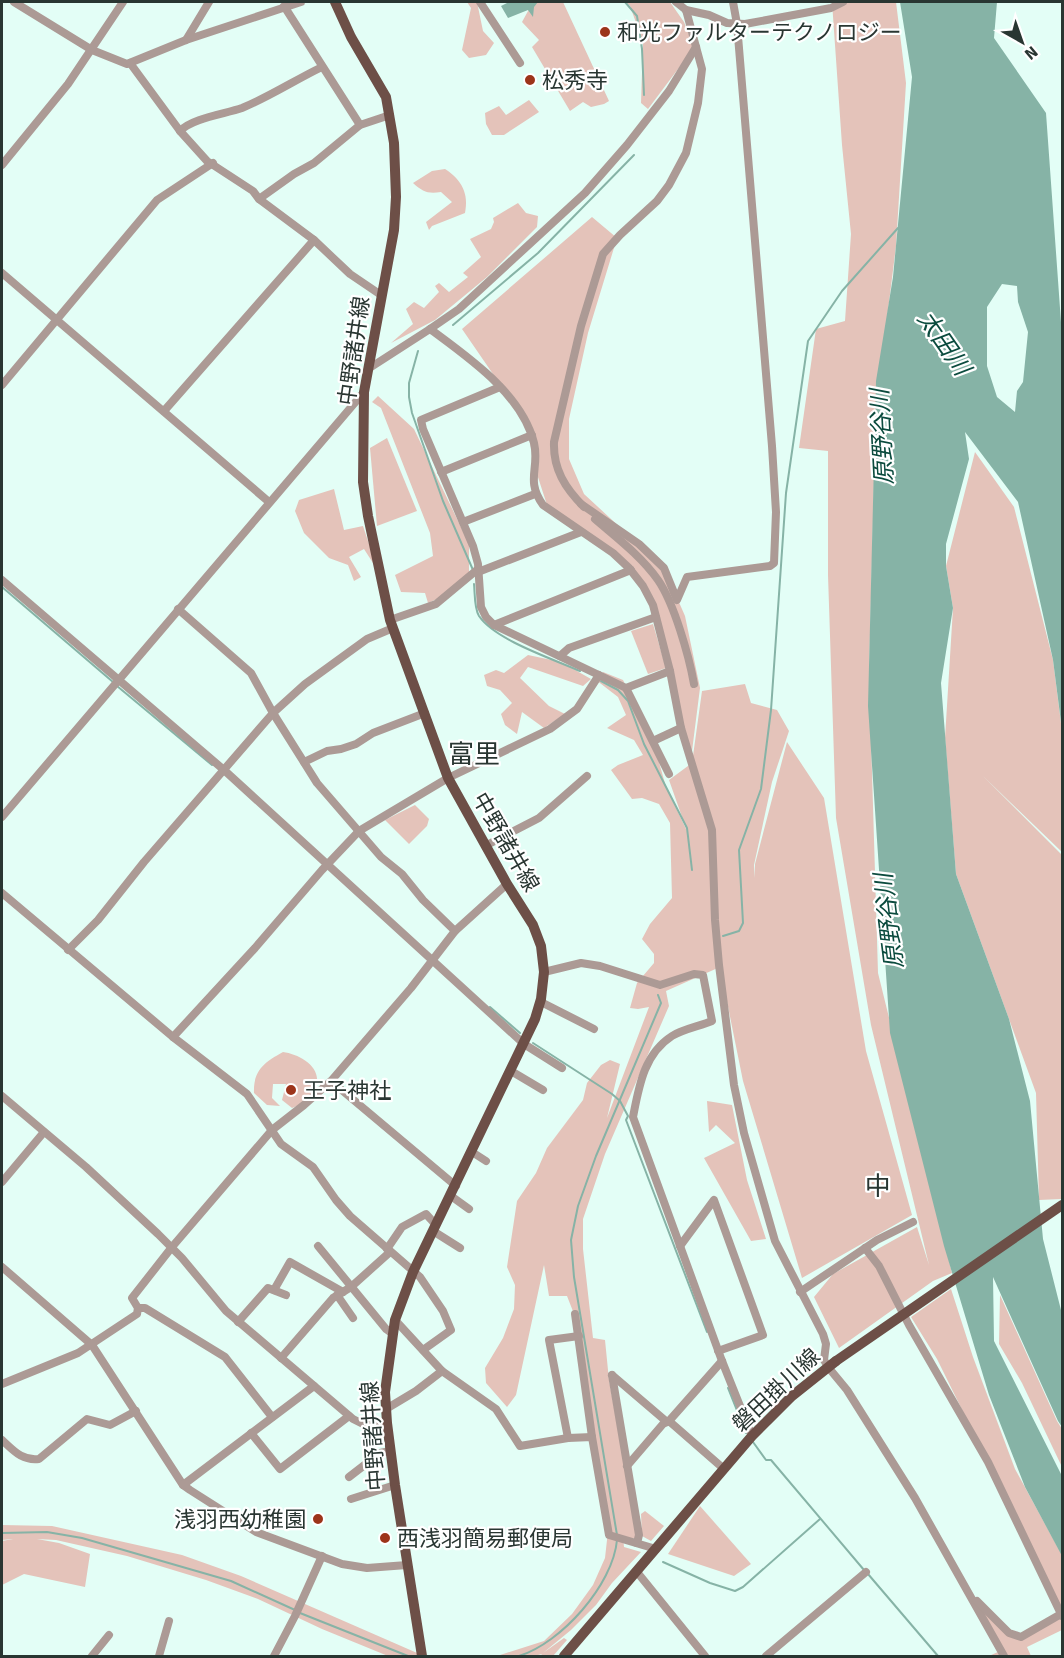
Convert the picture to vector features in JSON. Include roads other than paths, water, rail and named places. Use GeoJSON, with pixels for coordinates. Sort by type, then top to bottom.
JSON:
{"type":"FeatureCollection","features":[{"type":"Feature","properties":{"kind":"main road","name":"中野諸井線"},"geometry":{"type":"LineString","coordinates":[[335,2],[351,36],[386,97],[394,143],[396,196],[394,230],[364,392],[363,482],[368,516],[392,624],[448,778],[485,846],[533,925],[541,946],[543,972],[541,1002],[524,1044],[413,1272],[395,1320],[385,1392],[387,1422],[422,1655]]}},
{"type":"Feature","properties":{"kind":"main road","name":"磐田掛川線"},"geometry":{"type":"LineString","coordinates":[[564,1656],[752,1436],[792,1396],[832,1364],[1062,1205]]}},
{"type":"Feature","properties":{"kind":"street"},"geometry":{"type":"LineString","coordinates":[[14,2],[92,50],[127,64],[186,40],[301,2]]}},
{"type":"Feature","properties":{"kind":"street"},"geometry":{"type":"LineString","coordinates":[[2,165],[68,84],[123,2]]}},
{"type":"Feature","properties":{"kind":"street"},"geometry":{"type":"LineString","coordinates":[[186,40],[209,2]]}},
{"type":"Feature","properties":{"kind":"street"},"geometry":{"type":"LineString","coordinates":[[480,2],[520,63]]}},
{"type":"Feature","properties":{"kind":"street"},"geometry":{"type":"LineString","coordinates":[[676,2],[686,10],[737,24],[831,8],[843,2]]}},
{"type":"Feature","properties":{"kind":"street"},"geometry":{"type":"LineString","coordinates":[[581,504],[639,544],[664,568],[677,600],[687,577],[770,566],[774,563],[776,512],[774,477],[737,24],[733,2]]}},
{"type":"Feature","properties":{"kind":"street"},"geometry":{"type":"LineString","coordinates":[[284,6],[360,125]]}},
{"type":"Feature","properties":{"kind":"street"},"geometry":{"type":"LineString","coordinates":[[686,10],[702,69],[698,103],[686,153],[669,185],[657,201],[603,254],[581,326],[554,442],[554,454],[563,483],[581,504],[638,556],[658,580],[674,615],[694,684]]}},
{"type":"Feature","properties":{"kind":"street"},"geometry":{"type":"LineString","coordinates":[[368,369],[459,309],[585,193],[627,145],[669,91],[696,47]]}},
{"type":"Feature","properties":{"kind":"street"},"geometry":{"type":"LineString","coordinates":[[130,63],[180,131],[207,161],[253,191],[259,199],[314,240],[350,274],[381,295]]}},
{"type":"Feature","properties":{"kind":"street"},"geometry":{"type":"LineString","coordinates":[[180,131],[199,121],[243,107],[322,67]]}},
{"type":"Feature","properties":{"kind":"street"},"geometry":{"type":"LineString","coordinates":[[259,199],[294,174],[315,163],[360,125],[390,115]]}},
{"type":"Feature","properties":{"kind":"street"},"geometry":{"type":"LineString","coordinates":[[2,385],[157,200],[213,163]]}},
{"type":"Feature","properties":{"kind":"street"},"geometry":{"type":"LineString","coordinates":[[164,411],[314,240]]}},
{"type":"Feature","properties":{"kind":"street"},"geometry":{"type":"LineString","coordinates":[[2,273],[269,502]]}},
{"type":"Feature","properties":{"kind":"street"},"geometry":{"type":"LineString","coordinates":[[430,329],[479,366],[501,387],[515,405],[532,435],[536,460],[533,479],[535,494],[543,505],[613,553],[631,570],[653,605],[670,671],[681,728],[712,830],[715,920],[734,1085],[744,1133],[775,1241],[823,1334],[826,1344],[824,1360],[832,1364],[878,1439],[1004,1656]]}},
{"type":"Feature","properties":{"kind":"street"},"geometry":{"type":"LineString","coordinates":[[501,387],[421,420],[473,546],[478,570],[481,607],[494,625],[598,677],[626,688],[669,774]]}},
{"type":"Feature","properties":{"kind":"street"},"geometry":{"type":"LineString","coordinates":[[2,817],[364,392]]}},
{"type":"Feature","properties":{"kind":"street"},"geometry":{"type":"LineString","coordinates":[[441,472],[532,435]]}},
{"type":"Feature","properties":{"kind":"street"},"geometry":{"type":"LineString","coordinates":[[463,522],[535,494]]}},
{"type":"Feature","properties":{"kind":"street"},"geometry":{"type":"LineString","coordinates":[[68,950],[98,920],[273,713],[305,684],[367,639],[392,624],[436,604],[478,570],[581,532]]}},
{"type":"Feature","properties":{"kind":"street"},"geometry":{"type":"LineString","coordinates":[[494,625],[631,570]]}},
{"type":"Feature","properties":{"kind":"street"},"geometry":{"type":"LineString","coordinates":[[2,580],[225,770],[524,1044],[562,1068]]}},
{"type":"Feature","properties":{"kind":"street"},"geometry":{"type":"LineString","coordinates":[[178,609],[251,672],[273,713],[317,783],[381,857],[402,874],[423,900],[455,932]]}},
{"type":"Feature","properties":{"kind":"street"},"geometry":{"type":"LineString","coordinates":[[560,656],[569,648],[656,617]]}},
{"type":"Feature","properties":{"kind":"street"},"geometry":{"type":"LineString","coordinates":[[626,688],[670,671]]}},
{"type":"Feature","properties":{"kind":"street"},"geometry":{"type":"LineString","coordinates":[[173,1037],[359,831],[448,778],[550,729],[577,709],[598,677]]}},
{"type":"Feature","properties":{"kind":"street"},"geometry":{"type":"LineString","coordinates":[[304,762],[327,751],[356,744],[373,733],[425,713]]}},
{"type":"Feature","properties":{"kind":"street"},"geometry":{"type":"LineString","coordinates":[[653,741],[681,728]]}},
{"type":"Feature","properties":{"kind":"street"},"geometry":{"type":"LineString","coordinates":[[485,846],[539,818],[587,776]]}},
{"type":"Feature","properties":{"kind":"street"},"geometry":{"type":"LineString","coordinates":[[2,1384],[78,1353],[137,1314],[138,1308],[132,1298],[172,1246],[272,1130],[331,1081],[455,932],[507,884]]}},
{"type":"Feature","properties":{"kind":"street"},"geometry":{"type":"LineString","coordinates":[[2,893],[173,1037],[247,1094],[281,1144],[313,1167],[350,1216],[420,1277],[443,1311],[451,1330],[423,1350]]}},
{"type":"Feature","properties":{"kind":"street"},"geometry":{"type":"LineString","coordinates":[[543,972],[581,963],[600,966],[660,985],[694,974],[703,975],[712,1021],[674,1035],[654,1052],[640,1080],[633,1117],[718,1351],[752,1436]]}},
{"type":"Feature","properties":{"kind":"street"},"geometry":{"type":"LineString","coordinates":[[541,1002],[594,1029]]}},
{"type":"Feature","properties":{"kind":"street"},"geometry":{"type":"LineString","coordinates":[[511,1071],[543,1090]]}},
{"type":"Feature","properties":{"kind":"street"},"geometry":{"type":"LineString","coordinates":[[331,1081],[456,1186]]}},
{"type":"Feature","properties":{"kind":"street"},"geometry":{"type":"LineString","coordinates":[[2,1096],[86,1167],[172,1246],[217,1302],[238,1322],[349,1416],[363,1424],[387,1422]]}},
{"type":"Feature","properties":{"kind":"street"},"geometry":{"type":"LineString","coordinates":[[2,1182],[44,1132]]}},
{"type":"Feature","properties":{"kind":"street"},"geometry":{"type":"LineString","coordinates":[[472,1152],[486,1161]]}},
{"type":"Feature","properties":{"kind":"street"},"geometry":{"type":"LineString","coordinates":[[450,1196],[469,1209]]}},
{"type":"Feature","properties":{"kind":"street"},"geometry":{"type":"LineString","coordinates":[[680,1246],[714,1200],[764,1335],[718,1351]]}},
{"type":"Feature","properties":{"kind":"street"},"geometry":{"type":"LineString","coordinates":[[281,1358],[325,1306],[389,1250],[402,1227],[426,1214],[435,1228],[460,1248]]}},
{"type":"Feature","properties":{"kind":"street"},"geometry":{"type":"LineString","coordinates":[[800,1292],[865,1248],[913,1222]]}},
{"type":"Feature","properties":{"kind":"street"},"geometry":{"type":"LineString","coordinates":[[318,1246],[344,1291],[353,1318]]}},
{"type":"Feature","properties":{"kind":"street"},"geometry":{"type":"LineString","coordinates":[[865,1248],[879,1266],[909,1325],[989,1464],[1062,1615],[1021,1637],[1009,1633],[971,1596]]}},
{"type":"Feature","properties":{"kind":"street"},"geometry":{"type":"LineString","coordinates":[[274,1290],[290,1262],[344,1291],[393,1334]]}},
{"type":"Feature","properties":{"kind":"street"},"geometry":{"type":"LineString","coordinates":[[2,1267],[92,1345],[183,1485],[246,1526],[342,1564],[367,1568],[407,1565]]}},
{"type":"Feature","properties":{"kind":"street"},"geometry":{"type":"LineString","coordinates":[[238,1322],[268,1288],[286,1295]]}},
{"type":"Feature","properties":{"kind":"street"},"geometry":{"type":"LineString","coordinates":[[138,1308],[145,1308],[225,1357],[272,1417]]}},
{"type":"Feature","properties":{"kind":"street"},"geometry":{"type":"LineString","coordinates":[[575,1314],[592,1437],[609,1535],[656,1549]]}},
{"type":"Feature","properties":{"kind":"street"},"geometry":{"type":"LineString","coordinates":[[395,1320],[442,1371],[496,1409],[520,1446],[568,1438],[592,1437]]}},
{"type":"Feature","properties":{"kind":"street"},"geometry":{"type":"LineString","coordinates":[[568,1438],[549,1340],[579,1336]]}},
{"type":"Feature","properties":{"kind":"street"},"geometry":{"type":"LineString","coordinates":[[627,1466],[722,1361]]}},
{"type":"Feature","properties":{"kind":"street"},"geometry":{"type":"LineString","coordinates":[[386,1409],[416,1391],[442,1371]]}},
{"type":"Feature","properties":{"kind":"street"},"geometry":{"type":"LineString","coordinates":[[637,1543],[639,1535],[612,1375],[724,1469]]}},
{"type":"Feature","properties":{"kind":"street"},"geometry":{"type":"LineString","coordinates":[[183,1485],[314,1386]]}},
{"type":"Feature","properties":{"kind":"street"},"geometry":{"type":"LineString","coordinates":[[2,1441],[29,1460],[39,1459],[87,1419],[110,1425],[136,1411]]}},
{"type":"Feature","properties":{"kind":"street"},"geometry":{"type":"LineString","coordinates":[[251,1433],[280,1469],[349,1416]]}},
{"type":"Feature","properties":{"kind":"street"},"geometry":{"type":"LineString","coordinates":[[349,1477],[380,1454],[390,1451]]}},
{"type":"Feature","properties":{"kind":"street"},"geometry":{"type":"LineString","coordinates":[[351,1499],[395,1485]]}},
{"type":"Feature","properties":{"kind":"street"},"geometry":{"type":"LineString","coordinates":[[274,1656],[300,1606],[322,1556]]}},
{"type":"Feature","properties":{"kind":"street"},"geometry":{"type":"LineString","coordinates":[[637,1572],[705,1656]]}},
{"type":"Feature","properties":{"kind":"street"},"geometry":{"type":"LineString","coordinates":[[766,1656],[866,1572]]}},
{"type":"Feature","properties":{"kind":"street"},"geometry":{"type":"LineString","coordinates":[[159,1656],[169,1621]]}},
{"type":"Feature","properties":{"kind":"street"},"geometry":{"type":"LineString","coordinates":[[93,1656],[109,1635]]}},
{"type":"Feature","properties":{"kind":"water"},"geometry":{"type":"Polygon","coordinates":[[[509,2],[538,2],[534,7],[533,17],[528,10],[508,18],[501,6],[509,2]]]}},
{"type":"Feature","properties":{"kind":"water"},"geometry":{"type":"Polygon","coordinates":[[[900,2],[997,2],[994,38],[1046,113],[1062,336],[1062,730],[1053,660],[1018,502],[965,432],[969,459],[946,544],[946,566],[953,608],[941,683],[956,874],[1009,1019],[1030,1101],[1043,1239],[1062,1314],[1062,1427],[993,1277],[994,1341],[1062,1476],[1062,1556],[1025,1487],[989,1395],[944,1246],[890,1033],[868,706],[876,381],[893,277],[912,77],[900,2]],[[1002,284],[987,307],[987,366],[997,397],[1015,412],[1017,391],[1023,382],[1028,332],[1018,302],[1017,286],[1002,284]]]}},
{"type":"Feature","properties":{"kind":"waterway"},"geometry":{"type":"LineString","coordinates":[[625,2],[637,16],[642,49],[644,95]]}},
{"type":"Feature","properties":{"kind":"waterway"},"geometry":{"type":"LineString","coordinates":[[453,325],[538,253],[634,155]]}},
{"type":"Feature","properties":{"kind":"waterway"},"geometry":{"type":"LineString","coordinates":[[723,936],[739,931],[743,923],[739,850],[761,789],[771,710],[786,493],[808,341],[842,291],[898,228]]}},
{"type":"Feature","properties":{"kind":"waterway"},"geometry":{"type":"LineString","coordinates":[[418,351],[409,383],[412,413],[443,501],[473,570]]}},
{"type":"Feature","properties":{"kind":"waterway"},"geometry":{"type":"LineString","coordinates":[[474,584],[477,613],[487,625],[525,648],[580,671]]}},
{"type":"Feature","properties":{"kind":"waterway"},"geometry":{"type":"LineString","coordinates":[[2,587],[113,682]]}},
{"type":"Feature","properties":{"kind":"waterway"},"geometry":{"type":"LineString","coordinates":[[601,681],[618,690],[628,701],[644,744],[687,828],[692,870]]}},
{"type":"Feature","properties":{"kind":"waterway"},"geometry":{"type":"LineString","coordinates":[[117,686],[212,765]]}},
{"type":"Feature","properties":{"kind":"waterway"},"geometry":{"type":"LineString","coordinates":[[617,1535],[574,1277],[571,1240],[578,1206],[596,1156],[661,1003],[658,995]]}},
{"type":"Feature","properties":{"kind":"waterway"},"geometry":{"type":"LineString","coordinates":[[490,1007],[520,1033]]}},
{"type":"Feature","properties":{"kind":"waterway"},"geometry":{"type":"LineString","coordinates":[[533,1043],[620,1101],[628,1116],[626,1120],[707,1332]]}},
{"type":"Feature","properties":{"kind":"waterway"},"geometry":{"type":"LineString","coordinates":[[728,1388],[746,1433]]}},
{"type":"Feature","properties":{"kind":"waterway"},"geometry":{"type":"LineString","coordinates":[[753,1442],[766,1460],[771,1460],[864,1570]]}},
{"type":"Feature","properties":{"kind":"waterway"},"geometry":{"type":"LineString","coordinates":[[663,1562],[710,1583],[735,1591],[743,1587],[820,1519]]}},
{"type":"Feature","properties":{"kind":"waterway"},"geometry":{"type":"LineString","coordinates":[[2,1533],[47,1532],[82,1538],[231,1581],[295,1610]]}},
{"type":"Feature","properties":{"kind":"waterway"},"geometry":{"type":"LineString","coordinates":[[519,1656],[551,1639],[582,1610],[606,1575],[617,1540]]}},
{"type":"Feature","properties":{"kind":"waterway"},"geometry":{"type":"LineString","coordinates":[[868,1574],[938,1656]]}},
{"type":"Feature","properties":{"kind":"waterway"},"geometry":{"type":"LineString","coordinates":[[300,1613],[408,1656]]}},
{"type":"Feature","properties":{"kind":"place","name":"和光ファルターテクノロジー"},"geometry":{"type":"Point","coordinates":[605,32]}},
{"type":"Feature","properties":{"kind":"place","name":"松秀寺"},"geometry":{"type":"Point","coordinates":[530,80]}},
{"type":"Feature","properties":{"kind":"place","name":"王子神社"},"geometry":{"type":"Point","coordinates":[291,1090]}},
{"type":"Feature","properties":{"kind":"place","name":"浅羽西幼稚園"},"geometry":{"type":"Point","coordinates":[318,1519]}},
{"type":"Feature","properties":{"kind":"place","name":"西浅羽簡易郵便局"},"geometry":{"type":"Point","coordinates":[385,1538]}},
{"type":"Feature","properties":{"kind":"district","name":"富里"},"geometry":{"type":"Point","coordinates":[474,755]}},
{"type":"Feature","properties":{"kind":"district","name":"中"},"geometry":{"type":"Point","coordinates":[878,1187]}},
{"type":"Feature","properties":{"kind":"water label","name":"太田川"},"geometry":{"type":"Point","coordinates":[944,343]}},
{"type":"Feature","properties":{"kind":"water label","name":"原野谷川"},"geometry":{"type":"Point","coordinates":[882,437]}},
{"type":"Feature","properties":{"kind":"water label","name":"原野谷川"},"geometry":{"type":"Point","coordinates":[889,921]}}]}
